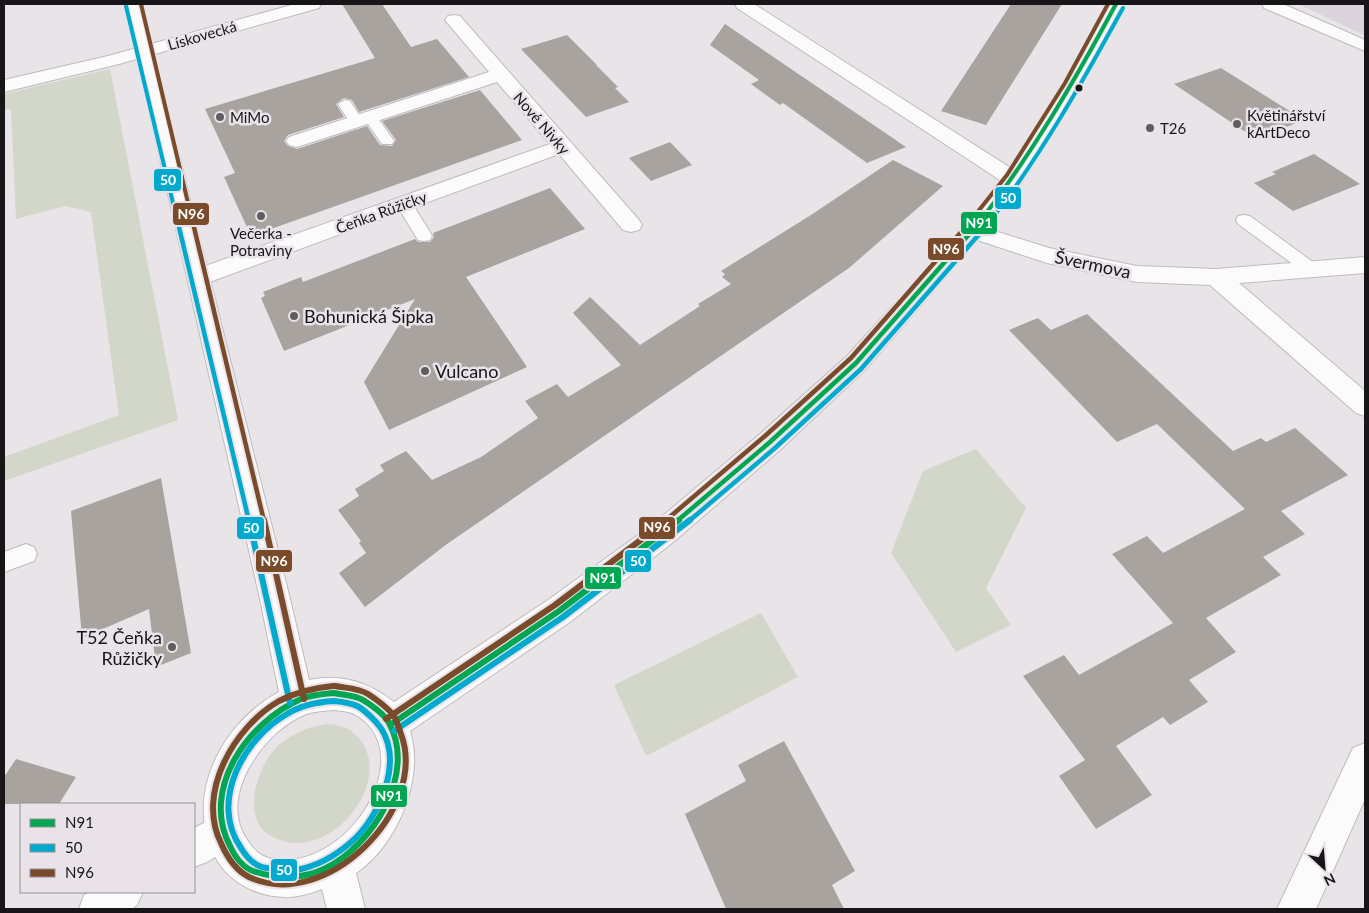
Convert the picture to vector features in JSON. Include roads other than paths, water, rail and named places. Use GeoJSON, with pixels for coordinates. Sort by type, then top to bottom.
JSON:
{"type":"FeatureCollection","features":[{"type":"Feature","properties":{"kind":"street"},"geometry":{"type":"LineString","coordinates":[[133,4],[199,277],[297,701]]}},
{"type":"Feature","properties":{"kind":"street","name":"Lískovecká"},"geometry":{"type":"LineString","coordinates":[[4,86],[144,52],[313,4]]}},
{"type":"Feature","properties":{"kind":"street"},"geometry":{"type":"LineString","coordinates":[[743,4],[1013,179]]}},
{"type":"Feature","properties":{"kind":"street"},"geometry":{"type":"LineString","coordinates":[[390,725],[560,611],[662,534],[741,467],[856,362],[973,231],[1013,179],[1071,87],[1116,4]]}},
{"type":"Feature","properties":{"kind":"street"},"geometry":{"type":"LineString","coordinates":[[1270,4],[1365,46]]}},
{"type":"Feature","properties":{"kind":"street","name":"Nové Nivky"},"geometry":{"type":"LineString","coordinates":[[454,20],[631,225]]}},
{"type":"Feature","properties":{"kind":"street"},"geometry":{"type":"LineString","coordinates":[[296,140],[500,75]]}},
{"type":"Feature","properties":{"kind":"street","name":"Čeňka Růžičky"},"geometry":{"type":"LineString","coordinates":[[199,277],[563,146]]}},
{"type":"Feature","properties":{"kind":"street","name":"Švermova"},"geometry":{"type":"LineString","coordinates":[[973,231],[1047,255],[1137,274],[1216,277],[1365,265]]}},
{"type":"Feature","properties":{"kind":"street"},"geometry":{"type":"LineString","coordinates":[[1216,277],[1365,406]]}},
{"type":"Feature","properties":{"kind":"street"},"geometry":{"type":"LineString","coordinates":[[334,693],[366,701],[380,711],[390,725],[398,745],[398,770],[392,797],[379,824],[364,842],[335,865],[311,875],[286,880],[263,876],[245,866],[231,851],[208,840],[220,813],[221,793],[227,773],[236,754],[249,736],[264,721],[297,701],[316,695],[334,693]]}},
{"type":"Feature","properties":{"kind":"street"},"geometry":{"type":"LineString","coordinates":[[1296,909],[1365,760]]}},
{"type":"Feature","properties":{"kind":"street"},"geometry":{"type":"LineString","coordinates":[[335,865],[346,909]]}},
{"type":"Feature","properties":{"kind":"street"},"geometry":{"type":"LineString","coordinates":[[98,909],[122,893]]}},
{"type":"Feature","properties":{"kind":"lane"},"geometry":{"type":"LineString","coordinates":[[346,104],[387,141]]}},
{"type":"Feature","properties":{"kind":"lane"},"geometry":{"type":"LineString","coordinates":[[404,204],[424,236]]}},
{"type":"Feature","properties":{"kind":"lane"},"geometry":{"type":"LineString","coordinates":[[1244,220],[1311,269]]}},
{"type":"Feature","properties":{"kind":"lane"},"geometry":{"type":"LineString","coordinates":[[4,562],[26,554]]}},
{"type":"Feature","properties":{"kind":"place","name":"MiMo"},"geometry":{"type":"Point","coordinates":[220,117]}},
{"type":"Feature","properties":{"kind":"place","name":"Květinářství kArtDeco"},"geometry":{"type":"Point","coordinates":[1237,124]}},
{"type":"Feature","properties":{"kind":"place","name":"T26"},"geometry":{"type":"Point","coordinates":[1150,128]}},
{"type":"Feature","properties":{"kind":"place","name":"Večerka - Potraviny"},"geometry":{"type":"Point","coordinates":[261,216]}},
{"type":"Feature","properties":{"kind":"place","name":"Bohunická Šipka"},"geometry":{"type":"Point","coordinates":[294,316]}},
{"type":"Feature","properties":{"kind":"place","name":"Vulcano"},"geometry":{"type":"Point","coordinates":[425,371]}},
{"type":"Feature","properties":{"kind":"place","name":"T52 Čeňka Růžičky"},"geometry":{"type":"Point","coordinates":[172,647]}}]}
